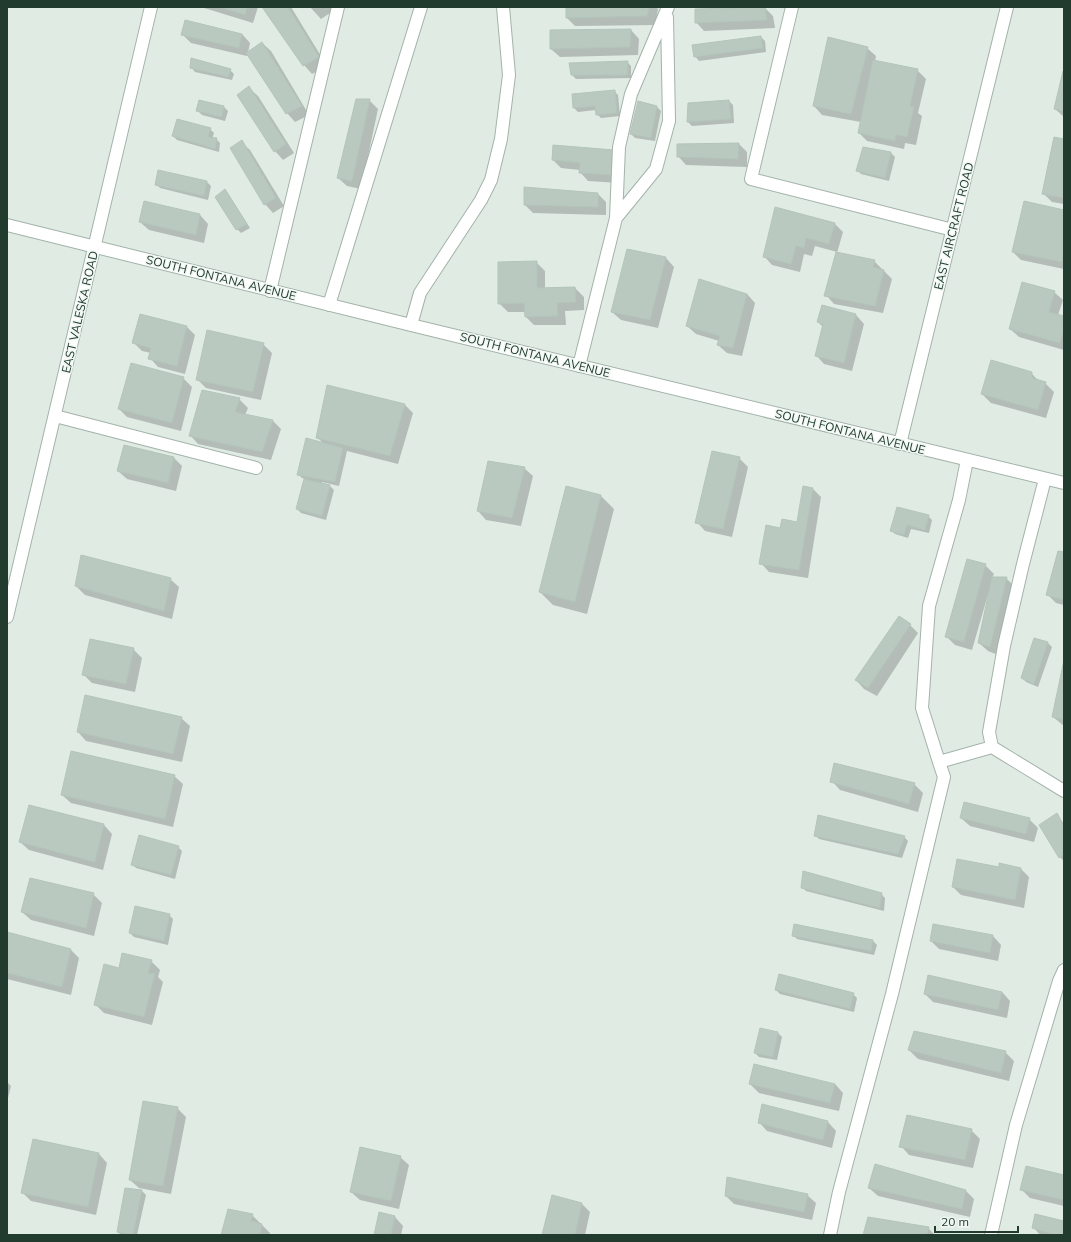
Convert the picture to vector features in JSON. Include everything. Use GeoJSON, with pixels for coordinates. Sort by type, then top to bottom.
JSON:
{"type":"FeatureCollection","features":[{"type":"Feature","properties":{"kind":"street","name":"EAST VALESKA ROAD"},"geometry":{"type":"LineString","coordinates":[[7,617],[151,7]]}},
{"type":"Feature","properties":{"kind":"street"},"geometry":{"type":"LineString","coordinates":[[270,291],[338,7]]}},
{"type":"Feature","properties":{"kind":"street"},"geometry":{"type":"LineString","coordinates":[[329,305],[421,7]]}},
{"type":"Feature","properties":{"kind":"street"},"geometry":{"type":"LineString","coordinates":[[411,325],[420,293],[481,200],[491,180],[501,139],[509,75],[503,7]]}},
{"type":"Feature","properties":{"kind":"street"},"geometry":{"type":"LineString","coordinates":[[792,7],[750,179],[953,230]]}},
{"type":"Feature","properties":{"kind":"street","name":"EAST AIRCRAFT ROAD"},"geometry":{"type":"LineString","coordinates":[[900,444],[1006,7]]}},
{"type":"Feature","properties":{"kind":"street"},"geometry":{"type":"LineString","coordinates":[[616,218],[656,169],[669,121],[666,52],[667,9]]}},
{"type":"Feature","properties":{"kind":"street"},"geometry":{"type":"LineString","coordinates":[[579,366],[616,218],[619,147],[631,94],[667,9]]}},
{"type":"Feature","properties":{"kind":"street","name":"SOUTH FONTANA AVENUE"},"geometry":{"type":"LineString","coordinates":[[7,225],[270,291],[1064,484]]}},
{"type":"Feature","properties":{"kind":"street"},"geometry":{"type":"LineString","coordinates":[[55,416],[256,468]]}},
{"type":"Feature","properties":{"kind":"street"},"geometry":{"type":"LineString","coordinates":[[830,1235],[839,1192],[892,994],[944,777],[922,708],[929,606],[959,500],[967,460]]}},
{"type":"Feature","properties":{"kind":"street"},"geometry":{"type":"LineString","coordinates":[[992,747],[990,732],[1004,646],[1045,479]]}},
{"type":"Feature","properties":{"kind":"street"},"geometry":{"type":"LineString","coordinates":[[939,762],[992,747],[1064,791]]}},
{"type":"Feature","properties":{"kind":"street"},"geometry":{"type":"LineString","coordinates":[[991,1235],[1016,1125],[1064,970]]}},
{"type":"Feature","properties":{"kind":"building"},"geometry":{"type":"Polygon","coordinates":[[[219,7],[247,7],[245,15],[219,7]]]}},
{"type":"Feature","properties":{"kind":"building"},"geometry":{"type":"Polygon","coordinates":[[[262,7],[288,7],[319,57],[303,66],[262,7]]]}},
{"type":"Feature","properties":{"kind":"building"},"geometry":{"type":"Polygon","coordinates":[[[566,7],[649,7],[647,16],[566,18],[566,7]]]}},
{"type":"Feature","properties":{"kind":"building"},"geometry":{"type":"Polygon","coordinates":[[[765,7],[767,20],[695,23],[695,9],[765,7]]]}},
{"type":"Feature","properties":{"kind":"building"},"geometry":{"type":"Polygon","coordinates":[[[185,20],[242,34],[239,48],[181,35],[185,20]]]}},
{"type":"Feature","properties":{"kind":"building"},"geometry":{"type":"Polygon","coordinates":[[[631,29],[630,47],[550,49],[550,30],[631,29]]]}},
{"type":"Feature","properties":{"kind":"building"},"geometry":{"type":"Polygon","coordinates":[[[761,36],[763,48],[694,57],[692,45],[761,36]]]}},
{"type":"Feature","properties":{"kind":"building"},"geometry":{"type":"Polygon","coordinates":[[[828,37],[868,47],[851,114],[813,106],[828,37]]]}},
{"type":"Feature","properties":{"kind":"building"},"geometry":{"type":"Polygon","coordinates":[[[262,42],[302,106],[286,114],[246,53],[262,42]]]}},
{"type":"Feature","properties":{"kind":"building"},"geometry":{"type":"Polygon","coordinates":[[[191,58],[231,69],[228,77],[190,68],[191,58]]]}},
{"type":"Feature","properties":{"kind":"building"},"geometry":{"type":"Polygon","coordinates":[[[873,60],[918,69],[910,106],[914,107],[907,137],[896,135],[895,141],[858,133],[873,60]]]}},
{"type":"Feature","properties":{"kind":"building"},"geometry":{"type":"Polygon","coordinates":[[[628,61],[627,75],[571,75],[569,63],[628,61]]]}},
{"type":"Feature","properties":{"kind":"building"},"geometry":{"type":"Polygon","coordinates":[[[1064,71],[1064,111],[1054,109],[1064,71]]]}},
{"type":"Feature","properties":{"kind":"building"},"geometry":{"type":"Polygon","coordinates":[[[249,86],[286,144],[274,152],[237,95],[249,86]]]}},
{"type":"Feature","properties":{"kind":"building"},"geometry":{"type":"Polygon","coordinates":[[[615,90],[617,113],[596,115],[595,106],[573,108],[572,94],[615,90]]]}},
{"type":"Feature","properties":{"kind":"building"},"geometry":{"type":"Polygon","coordinates":[[[356,99],[370,99],[352,181],[337,178],[356,99]]]}},
{"type":"Feature","properties":{"kind":"building"},"geometry":{"type":"Polygon","coordinates":[[[199,100],[224,106],[222,117],[196,111],[199,100]]]}},
{"type":"Feature","properties":{"kind":"building"},"geometry":{"type":"Polygon","coordinates":[[[729,100],[731,119],[687,122],[688,103],[729,100]]]}},
{"type":"Feature","properties":{"kind":"building"},"geometry":{"type":"Polygon","coordinates":[[[638,101],[657,106],[651,138],[630,134],[638,101]]]}},
{"type":"Feature","properties":{"kind":"building"},"geometry":{"type":"Polygon","coordinates":[[[177,119],[211,128],[208,137],[217,138],[215,149],[172,136],[177,119]]]}},
{"type":"Feature","properties":{"kind":"building"},"geometry":{"type":"Polygon","coordinates":[[[1054,137],[1064,139],[1064,198],[1042,194],[1054,137]]]}},
{"type":"Feature","properties":{"kind":"building"},"geometry":{"type":"Polygon","coordinates":[[[242,140],[276,198],[264,205],[230,148],[242,140]]]}},
{"type":"Feature","properties":{"kind":"building"},"geometry":{"type":"Polygon","coordinates":[[[739,143],[738,159],[677,157],[677,144],[739,143]]]}},
{"type":"Feature","properties":{"kind":"building"},"geometry":{"type":"Polygon","coordinates":[[[553,145],[614,150],[611,175],[579,173],[580,163],[552,160],[553,145]]]}},
{"type":"Feature","properties":{"kind":"building"},"geometry":{"type":"Polygon","coordinates":[[[863,147],[891,152],[885,178],[856,171],[863,147]]]}},
{"type":"Feature","properties":{"kind":"building"},"geometry":{"type":"Polygon","coordinates":[[[158,170],[207,181],[204,196],[155,185],[158,170]]]}},
{"type":"Feature","properties":{"kind":"building"},"geometry":{"type":"Polygon","coordinates":[[[524,187],[598,193],[598,207],[524,205],[524,187]]]}},
{"type":"Feature","properties":{"kind":"building"},"geometry":{"type":"Polygon","coordinates":[[[225,189],[247,224],[236,230],[215,197],[225,189]]]}},
{"type":"Feature","properties":{"kind":"building"},"geometry":{"type":"Polygon","coordinates":[[[144,201],[200,214],[196,235],[139,222],[144,201]]]}},
{"type":"Feature","properties":{"kind":"building"},"geometry":{"type":"Polygon","coordinates":[[[1024,201],[1064,210],[1064,254],[1062,262],[1012,252],[1024,201]]]}},
{"type":"Feature","properties":{"kind":"building"},"geometry":{"type":"Polygon","coordinates":[[[775,207],[835,223],[829,244],[806,238],[804,248],[796,246],[791,264],[763,257],[775,207]]]}},
{"type":"Feature","properties":{"kind":"building"},"geometry":{"type":"Polygon","coordinates":[[[627,249],[666,257],[650,320],[611,312],[627,249]]]}},
{"type":"Feature","properties":{"kind":"building"},"geometry":{"type":"Polygon","coordinates":[[[836,252],[875,260],[873,267],[884,270],[875,306],[824,296],[836,252]]]}},
{"type":"Feature","properties":{"kind":"building"},"geometry":{"type":"Polygon","coordinates":[[[537,261],[537,288],[575,287],[576,302],[557,303],[558,316],[525,317],[524,303],[498,304],[498,262],[537,261]]]}},
{"type":"Feature","properties":{"kind":"building"},"geometry":{"type":"Polygon","coordinates":[[[699,279],[747,294],[733,348],[717,345],[720,336],[686,326],[699,279]]]}},
{"type":"Feature","properties":{"kind":"building"},"geometry":{"type":"Polygon","coordinates":[[[1022,282],[1055,291],[1049,312],[1064,316],[1064,330],[1060,343],[1009,329],[1022,282]]]}},
{"type":"Feature","properties":{"kind":"building"},"geometry":{"type":"Polygon","coordinates":[[[822,305],[856,314],[844,363],[815,356],[823,324],[817,322],[822,305]]]}},
{"type":"Feature","properties":{"kind":"building"},"geometry":{"type":"Polygon","coordinates":[[[140,314],[187,326],[177,366],[148,359],[151,348],[132,343],[140,314]]]}},
{"type":"Feature","properties":{"kind":"building"},"geometry":{"type":"Polygon","coordinates":[[[207,330],[264,343],[253,392],[196,380],[207,330]]]}},
{"type":"Feature","properties":{"kind":"building"},"geometry":{"type":"Polygon","coordinates":[[[991,360],[1032,372],[1032,378],[1046,382],[1038,410],[981,394],[991,360]]]}},
{"type":"Feature","properties":{"kind":"building"},"geometry":{"type":"Polygon","coordinates":[[[131,363],[184,377],[172,423],[118,409],[131,363]]]}},
{"type":"Feature","properties":{"kind":"building"},"geometry":{"type":"Polygon","coordinates":[[[327,385],[405,404],[390,456],[316,438],[327,385]]]}},
{"type":"Feature","properties":{"kind":"building"},"geometry":{"type":"Polygon","coordinates":[[[202,390],[240,398],[235,412],[273,420],[262,452],[189,436],[202,390]]]}},
{"type":"Feature","properties":{"kind":"building"},"geometry":{"type":"Polygon","coordinates":[[[306,438],[343,448],[335,482],[297,475],[306,438]]]}},
{"type":"Feature","properties":{"kind":"building"},"geometry":{"type":"Polygon","coordinates":[[[124,445],[174,457],[168,483],[117,471],[124,445]]]}},
{"type":"Feature","properties":{"kind":"building"},"geometry":{"type":"Polygon","coordinates":[[[712,451],[740,457],[723,529],[695,523],[712,451]]]}},
{"type":"Feature","properties":{"kind":"building"},"geometry":{"type":"Polygon","coordinates":[[[488,461],[525,467],[512,518],[477,511],[488,461]]]}},
{"type":"Feature","properties":{"kind":"building"},"geometry":{"type":"Polygon","coordinates":[[[304,479],[330,485],[322,516],[296,509],[304,479]]]}},
{"type":"Feature","properties":{"kind":"building"},"geometry":{"type":"Polygon","coordinates":[[[566,486],[601,495],[575,602],[539,592],[566,486]]]}},
{"type":"Feature","properties":{"kind":"building"},"geometry":{"type":"Polygon","coordinates":[[[803,486],[813,488],[799,570],[759,564],[766,525],[780,528],[782,519],[797,522],[803,486]]]}},
{"type":"Feature","properties":{"kind":"building"},"geometry":{"type":"Polygon","coordinates":[[[897,507],[929,515],[925,530],[907,525],[904,535],[890,531],[897,507]]]}},
{"type":"Feature","properties":{"kind":"building"},"geometry":{"type":"Polygon","coordinates":[[[1058,551],[1064,552],[1064,600],[1046,595],[1058,551]]]}},
{"type":"Feature","properties":{"kind":"building"},"geometry":{"type":"Polygon","coordinates":[[[81,555],[171,578],[164,611],[75,586],[81,555]]]}},
{"type":"Feature","properties":{"kind":"building"},"geometry":{"type":"Polygon","coordinates":[[[967,559],[986,564],[964,642],[945,637],[967,559]]]}},
{"type":"Feature","properties":{"kind":"building"},"geometry":{"type":"Polygon","coordinates":[[[992,577],[1007,577],[990,647],[978,643],[992,577]]]}},
{"type":"Feature","properties":{"kind":"building"},"geometry":{"type":"Polygon","coordinates":[[[899,616],[911,624],[868,688],[855,680],[899,616]]]}},
{"type":"Feature","properties":{"kind":"building"},"geometry":{"type":"Polygon","coordinates":[[[1034,638],[1048,642],[1034,684],[1021,678],[1034,638]]]}},
{"type":"Feature","properties":{"kind":"building"},"geometry":{"type":"Polygon","coordinates":[[[90,639],[134,648],[126,684],[82,675],[90,639]]]}},
{"type":"Feature","properties":{"kind":"building"},"geometry":{"type":"Polygon","coordinates":[[[1064,660],[1064,720],[1052,717],[1064,660]]]}},
{"type":"Feature","properties":{"kind":"building"},"geometry":{"type":"Polygon","coordinates":[[[85,695],[182,717],[173,754],[77,732],[85,695]]]}},
{"type":"Feature","properties":{"kind":"building"},"geometry":{"type":"Polygon","coordinates":[[[71,751],[175,775],[165,819],[61,795],[71,751]]]}},
{"type":"Feature","properties":{"kind":"building"},"geometry":{"type":"Polygon","coordinates":[[[834,763],[915,783],[909,804],[830,782],[834,763]]]}},
{"type":"Feature","properties":{"kind":"building"},"geometry":{"type":"Polygon","coordinates":[[[964,802],[1030,818],[1026,834],[960,818],[964,802]]]}},
{"type":"Feature","properties":{"kind":"building"},"geometry":{"type":"Polygon","coordinates":[[[29,805],[104,824],[95,862],[19,842],[29,805]]]}},
{"type":"Feature","properties":{"kind":"building"},"geometry":{"type":"Polygon","coordinates":[[[1057,813],[1064,826],[1064,855],[1059,858],[1039,825],[1057,813]]]}},
{"type":"Feature","properties":{"kind":"building"},"geometry":{"type":"Polygon","coordinates":[[[818,815],[905,836],[898,854],[814,836],[818,815]]]}},
{"type":"Feature","properties":{"kind":"building"},"geometry":{"type":"Polygon","coordinates":[[[139,835],[179,846],[171,875],[131,865],[139,835]]]}},
{"type":"Feature","properties":{"kind":"building"},"geometry":{"type":"Polygon","coordinates":[[[957,859],[999,867],[999,863],[1021,868],[1015,900],[952,887],[957,859]]]}},
{"type":"Feature","properties":{"kind":"building"},"geometry":{"type":"Polygon","coordinates":[[[803,871],[882,893],[880,908],[801,888],[803,871]]]}},
{"type":"Feature","properties":{"kind":"building"},"geometry":{"type":"Polygon","coordinates":[[[30,878],[94,893],[86,928],[21,912],[30,878]]]}},
{"type":"Feature","properties":{"kind":"building"},"geometry":{"type":"Polygon","coordinates":[[[135,906],[170,914],[164,941],[129,933],[135,906]]]}},
{"type":"Feature","properties":{"kind":"building"},"geometry":{"type":"Polygon","coordinates":[[[794,924],[873,940],[871,951],[792,936],[794,924]]]}},
{"type":"Feature","properties":{"kind":"building"},"geometry":{"type":"Polygon","coordinates":[[[933,924],[993,935],[990,953],[930,941],[933,924]]]}},
{"type":"Feature","properties":{"kind":"building"},"geometry":{"type":"Polygon","coordinates":[[[7,932],[71,949],[62,987],[7,973],[7,932]]]}},
{"type":"Feature","properties":{"kind":"building"},"geometry":{"type":"Polygon","coordinates":[[[122,953],[152,960],[148,974],[155,973],[144,1017],[94,1005],[104,964],[119,968],[122,953]]]}},
{"type":"Feature","properties":{"kind":"building"},"geometry":{"type":"Polygon","coordinates":[[[779,974],[854,993],[850,1009],[775,990],[779,974]]]}},
{"type":"Feature","properties":{"kind":"building"},"geometry":{"type":"Polygon","coordinates":[[[928,975],[1002,992],[998,1010],[924,994],[928,975]]]}},
{"type":"Feature","properties":{"kind":"building"},"geometry":{"type":"Polygon","coordinates":[[[760,1028],[778,1032],[773,1057],[754,1053],[760,1028]]]}},
{"type":"Feature","properties":{"kind":"building"},"geometry":{"type":"Polygon","coordinates":[[[914,1031],[1006,1051],[1001,1073],[908,1050],[914,1031]]]}},
{"type":"Feature","properties":{"kind":"building"},"geometry":{"type":"Polygon","coordinates":[[[754,1064],[835,1084],[830,1103],[749,1084],[754,1064]]]}},
{"type":"Feature","properties":{"kind":"building"},"geometry":{"type":"Polygon","coordinates":[[[143,1101],[178,1107],[163,1186],[129,1180],[143,1101]]]}},
{"type":"Feature","properties":{"kind":"building"},"geometry":{"type":"Polygon","coordinates":[[[762,1104],[828,1121],[823,1140],[758,1123],[762,1104]]]}},
{"type":"Feature","properties":{"kind":"building"},"geometry":{"type":"Polygon","coordinates":[[[907,1115],[972,1129],[965,1160],[899,1147],[907,1115]]]}},
{"type":"Feature","properties":{"kind":"building"},"geometry":{"type":"Polygon","coordinates":[[[33,1139],[99,1153],[88,1207],[21,1193],[33,1139]]]}},
{"type":"Feature","properties":{"kind":"building"},"geometry":{"type":"Polygon","coordinates":[[[360,1147],[401,1156],[391,1201],[350,1192],[360,1147]]]}},
{"type":"Feature","properties":{"kind":"building"},"geometry":{"type":"Polygon","coordinates":[[[875,1164],[966,1190],[962,1209],[868,1188],[875,1164]]]}},
{"type":"Feature","properties":{"kind":"building"},"geometry":{"type":"Polygon","coordinates":[[[1026,1166],[1064,1175],[1064,1200],[1020,1190],[1026,1166]]]}},
{"type":"Feature","properties":{"kind":"building"},"geometry":{"type":"Polygon","coordinates":[[[727,1177],[808,1194],[804,1212],[725,1196],[727,1177]]]}},
{"type":"Feature","properties":{"kind":"building"},"geometry":{"type":"Polygon","coordinates":[[[125,1188],[142,1190],[133,1235],[117,1232],[125,1188]]]}},
{"type":"Feature","properties":{"kind":"building"},"geometry":{"type":"Polygon","coordinates":[[[552,1195],[582,1203],[575,1235],[542,1235],[552,1195]]]}},
{"type":"Feature","properties":{"kind":"building"},"geometry":{"type":"Polygon","coordinates":[[[228,1209],[253,1214],[251,1221],[262,1224],[260,1235],[221,1235],[228,1209]]]}},
{"type":"Feature","properties":{"kind":"building"},"geometry":{"type":"Polygon","coordinates":[[[379,1212],[395,1216],[391,1235],[374,1235],[379,1212]]]}},
{"type":"Feature","properties":{"kind":"building"},"geometry":{"type":"Polygon","coordinates":[[[1035,1214],[1064,1221],[1064,1235],[1055,1235],[1032,1228],[1035,1214]]]}},
{"type":"Feature","properties":{"kind":"building"},"geometry":{"type":"Polygon","coordinates":[[[868,1217],[929,1227],[927,1235],[863,1235],[868,1217]]]}}]}
